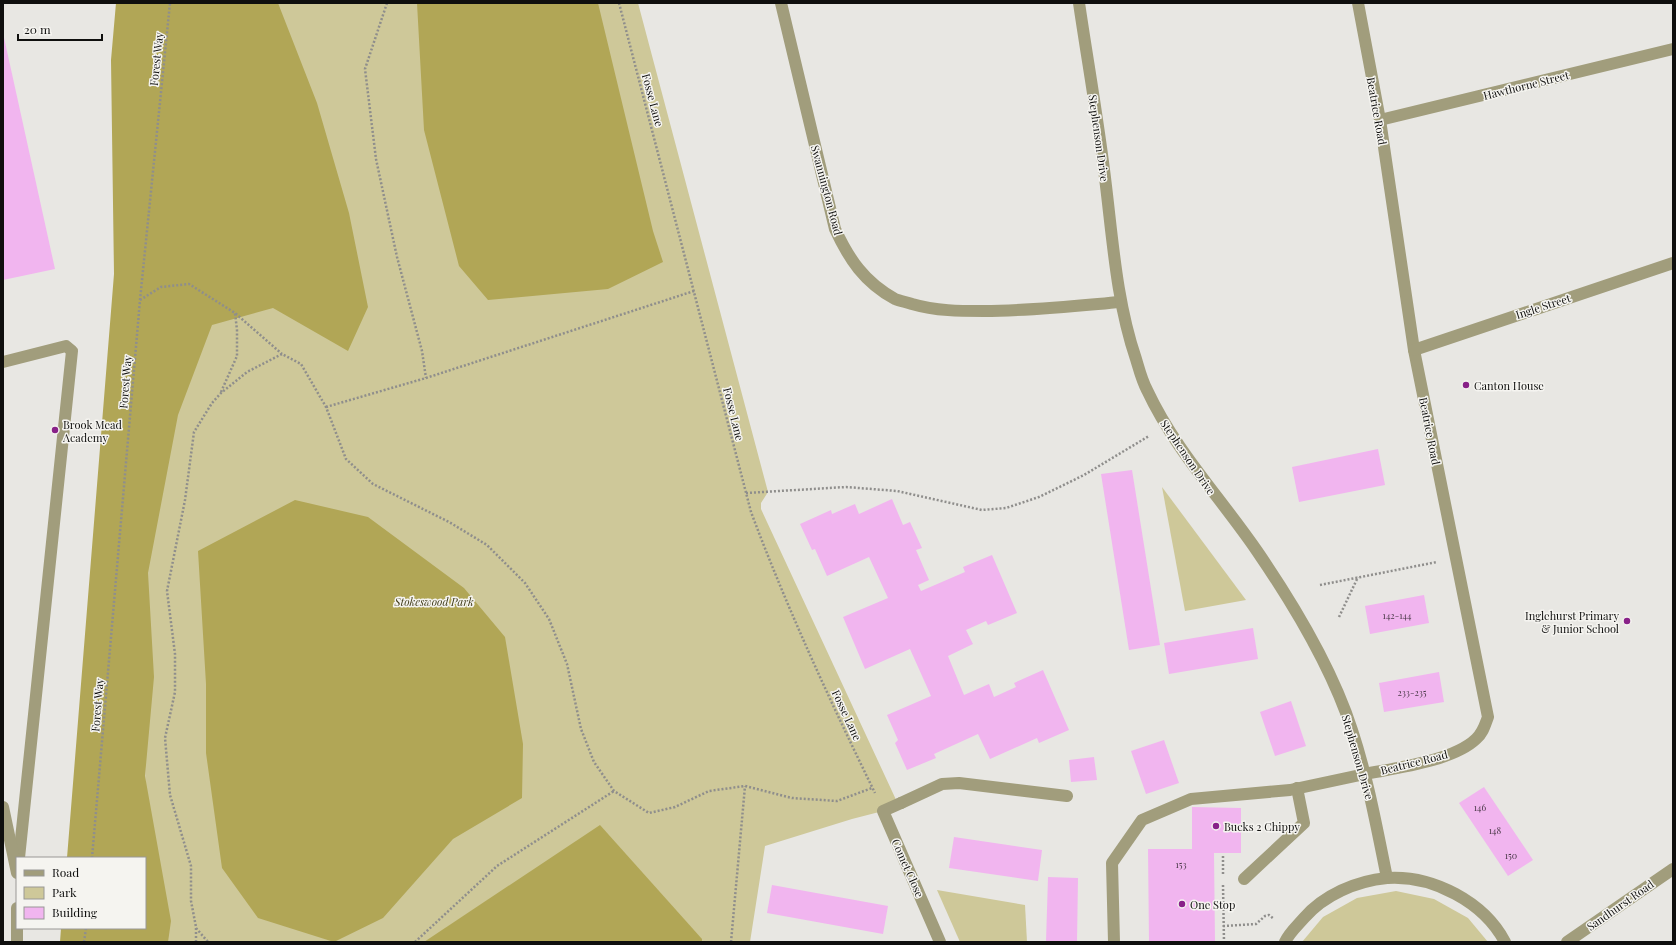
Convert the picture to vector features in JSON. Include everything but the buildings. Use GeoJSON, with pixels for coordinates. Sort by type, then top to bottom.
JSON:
{"type":"FeatureCollection","features":[{"type":"Feature","properties":{"kind":"street","name":"Swannington Road"},"geometry":{"type":"LineString","coordinates":[[781,3],[835,229],[844,249],[857,269],[874,285],[896,299],[923,307],[950,311],[1025,311],[1120,302]]}},
{"type":"Feature","properties":{"kind":"street","name":"Stephenson Drive"},"geometry":{"type":"LineString","coordinates":[[1079,3],[1100,139],[1120,302],[1132,347],[1146,389],[1165,426],[1196,472],[1256,549],[1308,632],[1330,676],[1352,728],[1365,774],[1387,878]]}},
{"type":"Feature","properties":{"kind":"street","name":"Beatrice Road"},"geometry":{"type":"LineString","coordinates":[[1114,942],[1112,863],[1142,820],[1191,798],[1297,788],[1418,763],[1454,752],[1467,746],[1477,738],[1484,728],[1488,717],[1414,350],[1380,120],[1358,3]]}},
{"type":"Feature","properties":{"kind":"street","name":"Hawthorne Street"},"geometry":{"type":"LineString","coordinates":[[1380,120],[1673,49]]}},
{"type":"Feature","properties":{"kind":"street","name":"Ingle Street"},"geometry":{"type":"LineString","coordinates":[[1414,350],[1673,263]]}},
{"type":"Feature","properties":{"kind":"street"},"geometry":{"type":"LineString","coordinates":[[3,362],[66,346],[72,351],[19,857]]}},
{"type":"Feature","properties":{"kind":"street"},"geometry":{"type":"LineString","coordinates":[[884,811],[942,784],[959,783],[1067,796]]}},
{"type":"Feature","properties":{"kind":"street"},"geometry":{"type":"LineString","coordinates":[[1244,878],[1304,823],[1297,788]]}},
{"type":"Feature","properties":{"kind":"street"},"geometry":{"type":"LineString","coordinates":[[3,807],[16,868]]}},
{"type":"Feature","properties":{"kind":"street","name":"Comet Close"},"geometry":{"type":"LineString","coordinates":[[884,811],[940,942]]}},
{"type":"Feature","properties":{"kind":"street","name":"Sandhurst Road"},"geometry":{"type":"LineString","coordinates":[[1567,942],[1673,869]]}},
{"type":"Feature","properties":{"kind":"street"},"geometry":{"type":"LineString","coordinates":[[1285,942],[1288,935],[1315,906],[1349,887],[1387,878],[1420,881],[1451,891],[1478,908],[1500,933],[1505,942]]}},
{"type":"Feature","properties":{"kind":"street"},"geometry":{"type":"LineString","coordinates":[[17,929],[17,942]]}},
{"type":"Feature","properties":{"kind":"path","name":"Forest Way"},"geometry":{"type":"LineString","coordinates":[[92,857],[140,300],[170,3]]}},
{"type":"Feature","properties":{"kind":"path"},"geometry":{"type":"LineString","coordinates":[[387,3],[365,69],[376,159],[397,257],[422,351],[426,378]]}},
{"type":"Feature","properties":{"kind":"path","name":"Fosse Lane"},"geometry":{"type":"LineString","coordinates":[[619,3],[751,512],[772,569],[804,641],[884,811]]}},
{"type":"Feature","properties":{"kind":"path"},"geometry":{"type":"LineString","coordinates":[[140,300],[161,287],[189,284],[235,313],[282,354],[301,364],[326,407],[346,458],[373,484],[449,522],[487,545],[525,583],[552,627],[567,664],[581,729],[594,762],[614,791],[649,813],[674,807],[709,791],[746,786],[792,798],[837,802],[872,788]]}},
{"type":"Feature","properties":{"kind":"path"},"geometry":{"type":"LineString","coordinates":[[326,407],[426,378],[694,291]]}},
{"type":"Feature","properties":{"kind":"path"},"geometry":{"type":"LineString","coordinates":[[221,393],[237,356],[237,330],[235,313]]}},
{"type":"Feature","properties":{"kind":"path"},"geometry":{"type":"LineString","coordinates":[[196,942],[196,927],[191,901],[191,866],[170,795],[165,738],[175,692],[175,654],[167,591],[185,500],[194,432],[212,403],[221,393],[247,372],[282,354]]}},
{"type":"Feature","properties":{"kind":"path"},"geometry":{"type":"LineString","coordinates":[[746,493],[846,487],[897,491],[982,510],[1006,508],[1039,497],[1084,475],[1165,426]]}},
{"type":"Feature","properties":{"kind":"path"},"geometry":{"type":"LineString","coordinates":[[1320,584],[1455,559]]}},
{"type":"Feature","properties":{"kind":"path"},"geometry":{"type":"LineString","coordinates":[[1339,618],[1358,577]]}},
{"type":"Feature","properties":{"kind":"path"},"geometry":{"type":"LineString","coordinates":[[731,942],[746,786]]}},
{"type":"Feature","properties":{"kind":"path"},"geometry":{"type":"LineString","coordinates":[[415,942],[497,866],[614,791]]}},
{"type":"Feature","properties":{"kind":"path"},"geometry":{"type":"LineString","coordinates":[[1223,856],[1224,942]]}},
{"type":"Feature","properties":{"kind":"path"},"geometry":{"type":"LineString","coordinates":[[1223,926],[1256,924],[1265,916],[1269,915],[1274,919]]}},
{"type":"Feature","properties":{"kind":"path"},"geometry":{"type":"LineString","coordinates":[[196,927],[208,942]]}},
{"type":"Feature","properties":{"kind":"path"},"geometry":{"type":"LineString","coordinates":[[84,942],[86,929]]}},
{"type":"Feature","properties":{"kind":"green space"},"geometry":{"type":"Polygon","coordinates":[[[116,3],[278,3],[317,103],[349,213],[368,307],[348,351],[273,308],[212,325],[178,415],[148,573],[154,677],[145,776],[171,921],[168,942],[60,942],[61,929],[146,929],[146,857],[67,857],[114,274],[111,60],[116,3]]]}},
{"type":"Feature","properties":{"kind":"green space","name":"Stokeswood Park"},"geometry":{"type":"Polygon","coordinates":[[[146,3],[638,3],[768,492],[761,503],[761,509],[898,804],[883,811],[765,846],[750,942],[62,942],[146,929],[146,3]]]}},
{"type":"Feature","properties":{"kind":"green space"},"geometry":{"type":"Polygon","coordinates":[[[417,3],[598,3],[653,231],[663,262],[608,289],[488,300],[459,266],[424,130],[417,3]]]}},
{"type":"Feature","properties":{"kind":"green space"},"geometry":{"type":"Polygon","coordinates":[[[1162,487],[1246,600],[1185,611],[1162,487]]]}},
{"type":"Feature","properties":{"kind":"green space"},"geometry":{"type":"Polygon","coordinates":[[[295,500],[368,517],[464,588],[505,637],[523,744],[522,798],[453,839],[383,918],[334,942],[258,918],[222,868],[206,753],[206,684],[198,551],[295,500]]]}},
{"type":"Feature","properties":{"kind":"green space"},"geometry":{"type":"Polygon","coordinates":[[[600,825],[702,939],[702,942],[424,942],[600,825]]]}},
{"type":"Feature","properties":{"kind":"green space"},"geometry":{"type":"Polygon","coordinates":[[[937,890],[1025,905],[1027,942],[960,942],[937,890]]]}},
{"type":"Feature","properties":{"kind":"green space"},"geometry":{"type":"Polygon","coordinates":[[[1396,891],[1434,899],[1468,918],[1488,942],[1302,942],[1323,917],[1357,898],[1396,891]]]}},
{"type":"Feature","properties":{"kind":"place","name":"Canton House"},"geometry":{"type":"Point","coordinates":[1466,385]}},
{"type":"Feature","properties":{"kind":"place","name":"Brook Mead Academy"},"geometry":{"type":"Point","coordinates":[55,430]}},
{"type":"Feature","properties":{"kind":"place","name":"Inglehurst Primary & Junior School"},"geometry":{"type":"Point","coordinates":[1627,621]}},
{"type":"Feature","properties":{"kind":"place","name":"Bucks 2 Chippy"},"geometry":{"type":"Point","coordinates":[1216,826]}},
{"type":"Feature","properties":{"kind":"place","name":"One Stop"},"geometry":{"type":"Point","coordinates":[1182,904]}}]}
